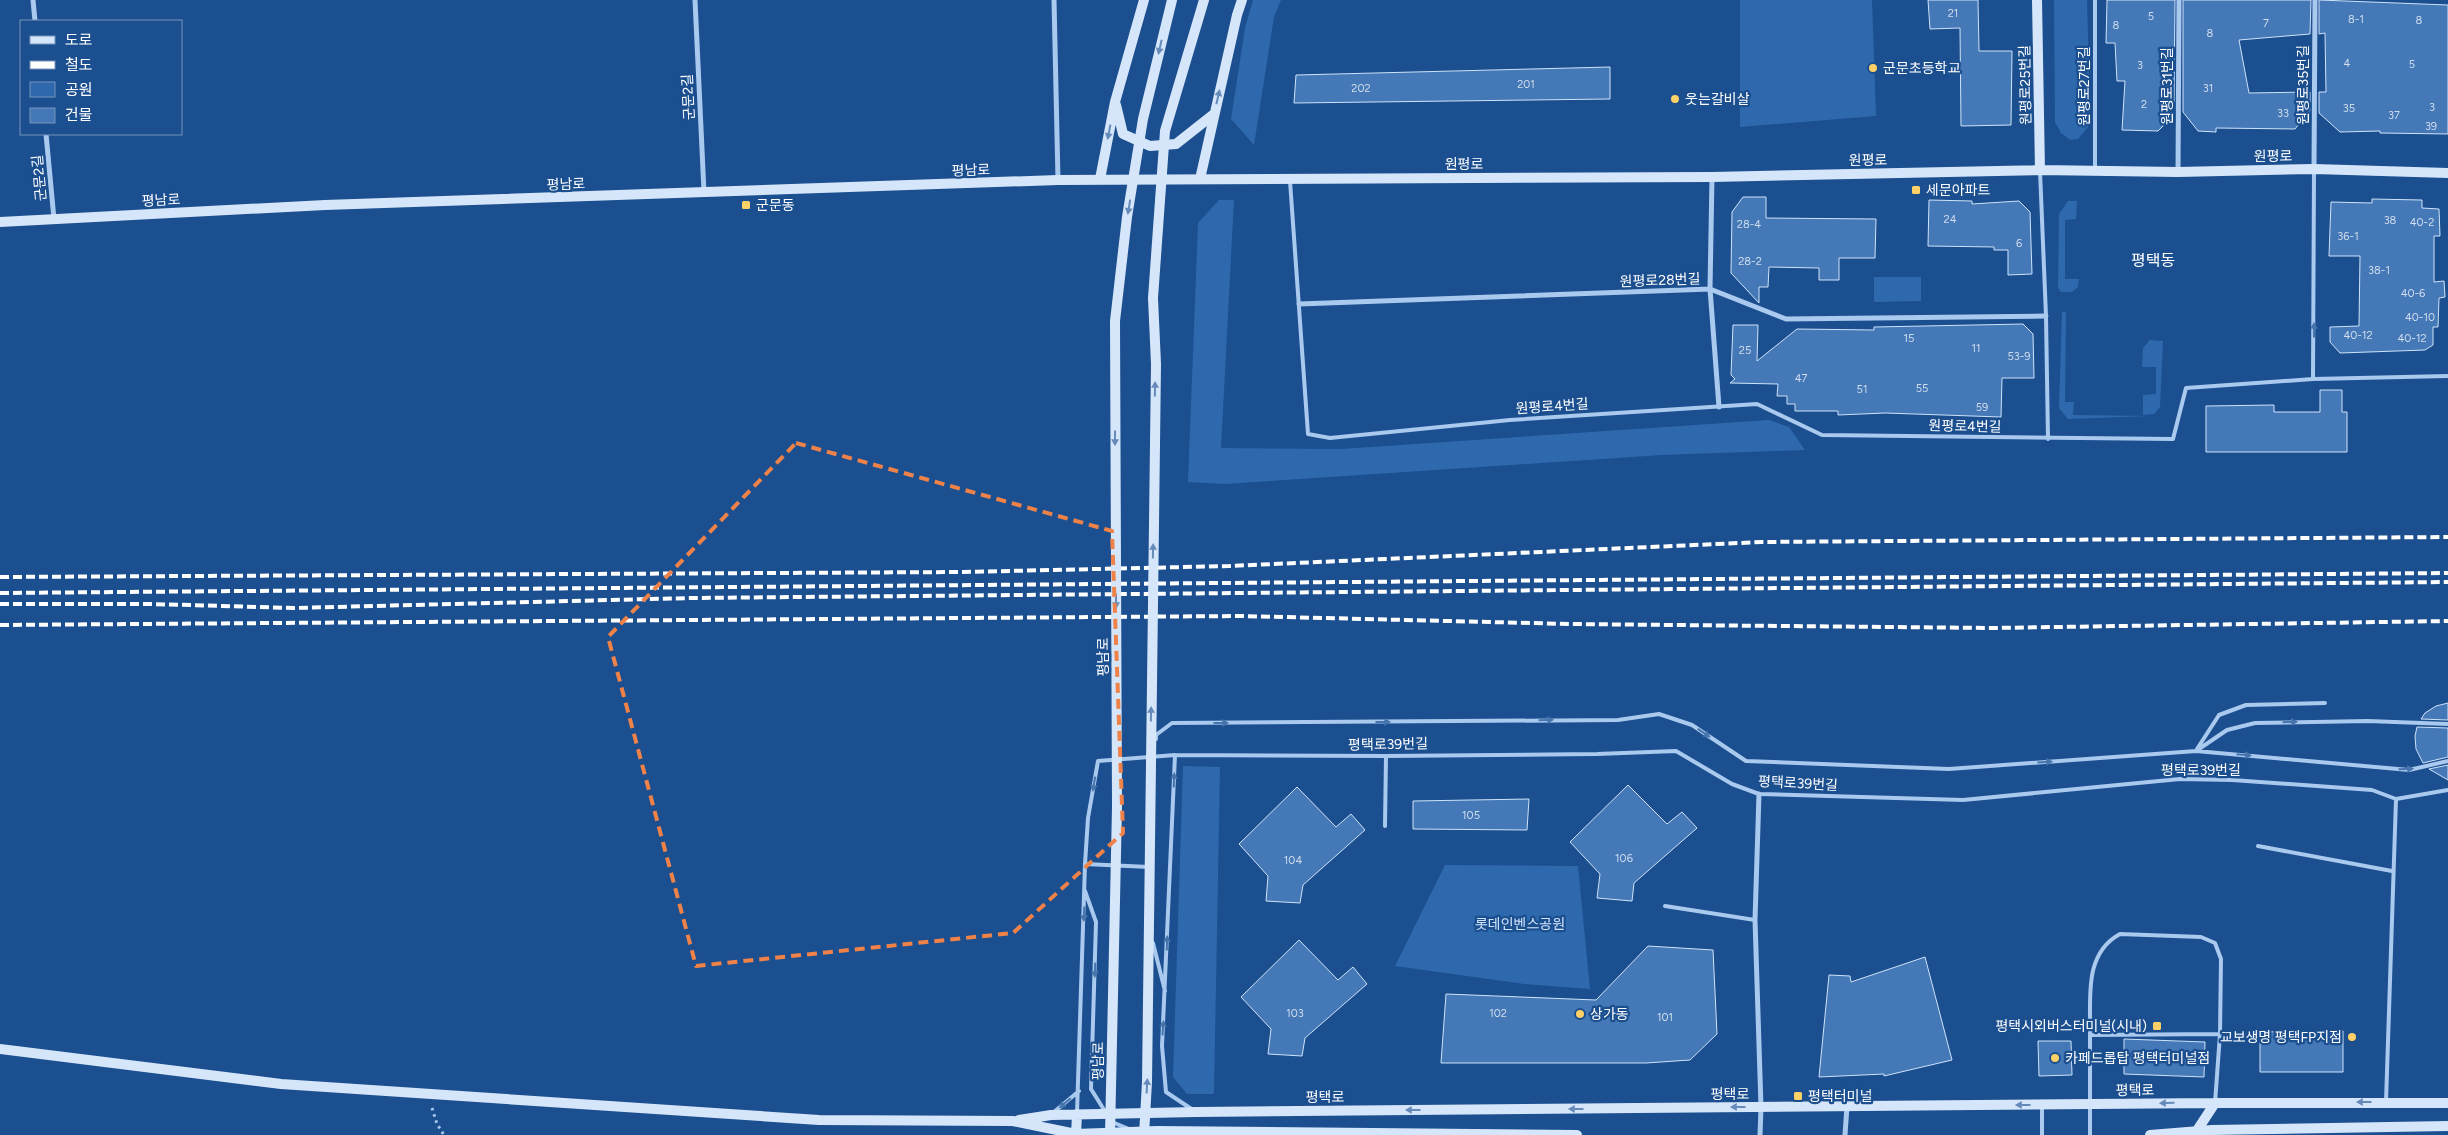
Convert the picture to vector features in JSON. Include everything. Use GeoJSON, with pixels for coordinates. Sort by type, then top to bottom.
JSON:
{"type":"FeatureCollection","features":[{"type":"Feature","properties":{"kind":"main road"},"geometry":{"type":"LineString","coordinates":[[1100,179],[1115,102],[1144,0]]}},
{"type":"Feature","properties":{"kind":"main road","name":"평남로"},"geometry":{"type":"LineString","coordinates":[[1110,1135],[1118,807],[1115,321],[1127,217],[1142,119],[1172,0]]}},
{"type":"Feature","properties":{"kind":"main road"},"geometry":{"type":"LineString","coordinates":[[1141,1133],[1147,1082],[1156,364],[1153,298],[1165,131],[1204,0]]}},
{"type":"Feature","properties":{"kind":"main road"},"geometry":{"type":"LineString","coordinates":[[1200,179],[1242,0]]}},
{"type":"Feature","properties":{"kind":"main road","name":"원평로25번길"},"geometry":{"type":"LineString","coordinates":[[2037,0],[2040,170]]}},
{"type":"Feature","properties":{"kind":"main road"},"geometry":{"type":"LineString","coordinates":[[1115,102],[1123,134],[1150,146],[1176,144],[1214,114]]}},
{"type":"Feature","properties":{"kind":"main road","name":"원평로"},"geometry":{"type":"LineString","coordinates":[[1289,178],[1712,177],[2040,170],[2178,172],[2314,170],[2448,173]]}},
{"type":"Feature","properties":{"kind":"main road","name":"평남로"},"geometry":{"type":"LineString","coordinates":[[0,222],[325,205],[704,194],[1058,180],[1289,178]]}},
{"type":"Feature","properties":{"kind":"main road"},"geometry":{"type":"LineString","coordinates":[[0,1049],[281,1084],[819,1120],[1013,1121],[1076,1134],[1577,1135]]}},
{"type":"Feature","properties":{"kind":"main road"},"geometry":{"type":"LineString","coordinates":[[2212,1133],[2215,1103]]}},
{"type":"Feature","properties":{"kind":"main road"},"geometry":{"type":"LineString","coordinates":[[2196,1133],[2215,1103]]}},
{"type":"Feature","properties":{"kind":"main road","name":"평택로"},"geometry":{"type":"LineString","coordinates":[[1013,1121],[1051,1115],[1106,1113],[2042,1104],[2448,1103]]}},
{"type":"Feature","properties":{"kind":"main road"},"geometry":{"type":"LineString","coordinates":[[1145,1113],[1158,1133]]}},
{"type":"Feature","properties":{"kind":"main road"},"geometry":{"type":"LineString","coordinates":[[1076,1134],[1078,1114]]}},
{"type":"Feature","properties":{"kind":"main road"},"geometry":{"type":"LineString","coordinates":[[2150,1135],[2394,1131],[2448,1126]]}},
{"type":"Feature","properties":{"kind":"street"},"geometry":{"type":"LineString","coordinates":[[33,0],[35,20]]}},
{"type":"Feature","properties":{"kind":"street","name":"군문2길"},"geometry":{"type":"LineString","coordinates":[[695,0],[704,194]]}},
{"type":"Feature","properties":{"kind":"street"},"geometry":{"type":"LineString","coordinates":[[1054,0],[1058,180]]}},
{"type":"Feature","properties":{"kind":"street","name":"원평로31번길"},"geometry":{"type":"LineString","coordinates":[[2178,172],[2179,0]]}},
{"type":"Feature","properties":{"kind":"street","name":"원평로35번길"},"geometry":{"type":"LineString","coordinates":[[2314,170],[2315,0]]}},
{"type":"Feature","properties":{"kind":"street","name":"군문2길"},"geometry":{"type":"LineString","coordinates":[[46,135],[54,219]]}},
{"type":"Feature","properties":{"kind":"street"},"geometry":{"type":"LineString","coordinates":[[1712,177],[1710,290],[1719,407]]}},
{"type":"Feature","properties":{"kind":"street","name":"원평로28번길"},"geometry":{"type":"LineString","coordinates":[[1299,304],[1710,290],[1786,319],[2046,316]]}},
{"type":"Feature","properties":{"kind":"street"},"geometry":{"type":"LineString","coordinates":[[1759,794],[1755,920],[1761,1107],[1760,1135]]}},
{"type":"Feature","properties":{"kind":"street"},"geometry":{"type":"LineString","coordinates":[[1846,1135],[1847,1106]]}},
{"type":"Feature","properties":{"kind":"lane","name":"원평로27번길"},"geometry":{"type":"LineString","coordinates":[[2095,0],[2095,172]]}},
{"type":"Feature","properties":{"kind":"lane"},"geometry":{"type":"LineString","coordinates":[[2040,170],[2046,316],[2048,439],[2173,439],[2186,388],[2313,379],[2448,376]]}},
{"type":"Feature","properties":{"kind":"lane"},"geometry":{"type":"LineString","coordinates":[[2313,379],[2314,170]]}},
{"type":"Feature","properties":{"kind":"lane","name":"원평로4번길"},"geometry":{"type":"LineString","coordinates":[[1289,178],[1308,434],[1330,438],[1510,420],[1757,404],[1822,435],[2048,439]]}},
{"type":"Feature","properties":{"kind":"lane"},"geometry":{"type":"LineString","coordinates":[[2196,751],[2219,715],[2246,705],[2325,703]]}},
{"type":"Feature","properties":{"kind":"lane"},"geometry":{"type":"LineString","coordinates":[[1165,992],[1152,941],[1156,735],[1172,723],[1618,720],[1658,714],[1692,725],[1746,761],[1949,769],[2196,751],[2408,770],[2448,761]]}},
{"type":"Feature","properties":{"kind":"lane"},"geometry":{"type":"LineString","coordinates":[[2196,751],[2227,730],[2255,723],[2368,721],[2448,724]]}},
{"type":"Feature","properties":{"kind":"lane","name":"평택로39번길"},"geometry":{"type":"LineString","coordinates":[[1085,864],[1088,818],[1098,761],[1175,754],[1386,756],[1597,754],[1676,751],[1732,784],[1759,794],[1963,800],[2180,779],[2232,780],[2372,790],[2396,799]]}},
{"type":"Feature","properties":{"kind":"lane"},"geometry":{"type":"LineString","coordinates":[[1175,754],[1162,1046],[1166,1092],[1196,1112]]}},
{"type":"Feature","properties":{"kind":"lane"},"geometry":{"type":"LineString","coordinates":[[1385,826],[1386,756]]}},
{"type":"Feature","properties":{"kind":"lane"},"geometry":{"type":"LineString","coordinates":[[2386,1102],[2392,871],[2396,799],[2448,790]]}},
{"type":"Feature","properties":{"kind":"lane"},"geometry":{"type":"LineString","coordinates":[[2258,846],[2392,871]]}},
{"type":"Feature","properties":{"kind":"lane"},"geometry":{"type":"LineString","coordinates":[[1078,1114],[1085,864],[1154,868]]}},
{"type":"Feature","properties":{"kind":"lane"},"geometry":{"type":"LineString","coordinates":[[1085,889],[1096,922],[1091,1089],[1112,1122],[1141,1133]]}},
{"type":"Feature","properties":{"kind":"lane"},"geometry":{"type":"LineString","coordinates":[[1665,906],[1755,920]]}},
{"type":"Feature","properties":{"kind":"lane"},"geometry":{"type":"LineString","coordinates":[[2090,1135],[2091,970],[2109,940],[2120,934],[2201,937],[2215,944],[2221,959],[2220,1034],[2215,1103]]}},
{"type":"Feature","properties":{"kind":"lane"},"geometry":{"type":"LineString","coordinates":[[2090,1035],[2220,1034]]}},
{"type":"Feature","properties":{"kind":"lane"},"geometry":{"type":"LineString","coordinates":[[1051,1115],[1078,1091]]}},
{"type":"Feature","properties":{"kind":"lane"},"geometry":{"type":"LineString","coordinates":[[2042,1104],[2042,1135]]}},
{"type":"Feature","properties":{"kind":"path"},"geometry":{"type":"LineString","coordinates":[[427,1094],[437,1124],[444,1135]]}},
{"type":"Feature","properties":{"kind":"highlighted area"},"geometry":{"type":"Polygon","coordinates":[[[796,443],[1112,531],[1123,833],[1013,933],[696,966],[608,637],[796,443]]]}},
{"type":"Feature","properties":{"kind":"green space"},"geometry":{"type":"Polygon","coordinates":[[[1253,0],[1281,0],[1274,17],[1254,145],[1231,119],[1245,28],[1253,0]]]}},
{"type":"Feature","properties":{"kind":"green space"},"geometry":{"type":"Polygon","coordinates":[[[1740,0],[1872,0],[1876,116],[1740,127],[1740,0]]]}},
{"type":"Feature","properties":{"kind":"green space"},"geometry":{"type":"Polygon","coordinates":[[[2054,0],[2087,0],[2090,112],[2088,127],[2078,139],[2070,140],[2061,133],[2055,122],[2054,0]]]}},
{"type":"Feature","properties":{"kind":"green space"},"geometry":{"type":"Polygon","coordinates":[[[1219,200],[1234,200],[1221,448],[1341,449],[1769,420],[1789,427],[1805,450],[1662,455],[1225,484],[1188,482],[1198,223],[1219,200]]]}},
{"type":"Feature","properties":{"kind":"green space"},"geometry":{"type":"Polygon","coordinates":[[[2068,201],[2077,201],[2076,219],[2065,220],[2065,279],[2079,279],[2078,287],[2072,292],[2061,292],[2058,288],[2059,214],[2068,201]]]}},
{"type":"Feature","properties":{"kind":"green space"},"geometry":{"type":"Polygon","coordinates":[[[1874,277],[1921,277],[1921,301],[1874,302],[1874,277]]]}},
{"type":"Feature","properties":{"kind":"green space"},"geometry":{"type":"Polygon","coordinates":[[[2062,312],[2066,312],[2065,402],[2074,402],[2073,415],[2151,416],[2068,419],[2059,408],[2062,312]]]}},
{"type":"Feature","properties":{"kind":"green space"},"geometry":{"type":"Polygon","coordinates":[[[2150,340],[2163,341],[2160,407],[2154,414],[2143,415],[2143,395],[2156,394],[2156,367],[2142,367],[2143,348],[2150,340]]]}},
{"type":"Feature","properties":{"kind":"green space"},"geometry":{"type":"Polygon","coordinates":[[[1183,766],[1220,767],[1214,1094],[1187,1094],[1173,1077],[1183,766]]]}},
{"type":"Feature","properties":{"kind":"green space","name":"롯데인벤스공원"},"geometry":{"type":"Polygon","coordinates":[[[1445,865],[1578,866],[1590,989],[1524,984],[1395,966],[1445,865]]]}},
{"type":"Feature","properties":{"kind":"building"},"geometry":{"type":"Polygon","coordinates":[[[1928,0],[1978,0],[1979,51],[2012,51],[2011,125],[1961,126],[1960,28],[1930,29],[1928,0]]]}},
{"type":"Feature","properties":{"kind":"building"},"geometry":{"type":"Polygon","coordinates":[[[2107,0],[2175,0],[2174,102],[2168,95],[2163,126],[2158,131],[2122,130],[2125,81],[2117,81],[2115,43],[2106,43],[2107,0]]]}},
{"type":"Feature","properties":{"kind":"building"},"geometry":{"type":"Polygon","coordinates":[[[2183,0],[2311,0],[2310,34],[2239,40],[2249,93],[2310,92],[2310,110],[2295,129],[2216,128],[2216,132],[2198,131],[2183,112],[2183,0]]]}},
{"type":"Feature","properties":{"kind":"building"},"geometry":{"type":"Polygon","coordinates":[[[2319,0],[2448,5],[2448,134],[2380,133],[2380,131],[2340,132],[2319,113],[2319,92],[2326,92],[2325,33],[2319,34],[2319,0]]]}},
{"type":"Feature","properties":{"kind":"building"},"geometry":{"type":"Polygon","coordinates":[[[1610,67],[1610,99],[1294,103],[1296,75],[1610,67]]]}},
{"type":"Feature","properties":{"kind":"building"},"geometry":{"type":"Polygon","coordinates":[[[1743,197],[1766,197],[1766,218],[1876,219],[1875,258],[1839,258],[1839,280],[1819,280],[1819,268],[1769,267],[1768,287],[1759,287],[1759,303],[1731,273],[1732,212],[1743,197]]]}},
{"type":"Feature","properties":{"kind":"building"},"geometry":{"type":"Polygon","coordinates":[[[2372,199],[2422,200],[2422,208],[2439,209],[2440,236],[2434,236],[2434,282],[2444,281],[2445,297],[2439,298],[2438,327],[2433,327],[2433,345],[2425,350],[2340,353],[2330,342],[2330,327],[2359,326],[2360,256],[2329,256],[2331,202],[2372,203],[2372,199]]]}},
{"type":"Feature","properties":{"kind":"building"},"geometry":{"type":"Polygon","coordinates":[[[1929,200],[1972,201],[1972,204],[2019,201],[2030,212],[2032,274],[2008,275],[2008,250],[1994,250],[1994,247],[1928,246],[1929,200]]]}},
{"type":"Feature","properties":{"kind":"building"},"geometry":{"type":"Polygon","coordinates":[[[2023,324],[2033,334],[2034,378],[2002,378],[2001,417],[1885,413],[1838,415],[1838,411],[1795,411],[1795,404],[1787,404],[1787,396],[1777,396],[1778,384],[1730,383],[1735,379],[1731,375],[1733,325],[1758,325],[1757,361],[1797,329],[1874,330],[1874,327],[2023,324]]]}},
{"type":"Feature","properties":{"kind":"building"},"geometry":{"type":"Polygon","coordinates":[[[2320,390],[2342,390],[2342,412],[2347,412],[2347,452],[2206,452],[2206,406],[2274,405],[2274,412],[2320,412],[2320,390]]]}},
{"type":"Feature","properties":{"kind":"building"},"geometry":{"type":"Polygon","coordinates":[[[2448,703],[2448,720],[2421,719],[2425,713],[2436,706],[2448,703]]]}},
{"type":"Feature","properties":{"kind":"building"},"geometry":{"type":"Polygon","coordinates":[[[2417,727],[2448,728],[2448,757],[2423,763],[2416,749],[2415,736],[2417,727]]]}},
{"type":"Feature","properties":{"kind":"building"},"geometry":{"type":"Polygon","coordinates":[[[2448,765],[2448,780],[2429,769],[2448,765]]]}},
{"type":"Feature","properties":{"kind":"building"},"geometry":{"type":"Polygon","coordinates":[[[1628,785],[1667,824],[1682,812],[1697,828],[1634,883],[1632,901],[1597,898],[1600,874],[1570,842],[1628,785]]]}},
{"type":"Feature","properties":{"kind":"building"},"geometry":{"type":"Polygon","coordinates":[[[1297,787],[1336,827],[1351,814],[1365,830],[1303,885],[1300,903],[1266,901],[1268,876],[1239,844],[1297,787]]]}},
{"type":"Feature","properties":{"kind":"building"},"geometry":{"type":"Polygon","coordinates":[[[1529,799],[1527,830],[1413,829],[1413,801],[1529,799]]]}},
{"type":"Feature","properties":{"kind":"building"},"geometry":{"type":"Polygon","coordinates":[[[1299,940],[1338,980],[1353,967],[1367,984],[1305,1038],[1302,1056],[1268,1054],[1271,1029],[1241,997],[1299,940]]]}},
{"type":"Feature","properties":{"kind":"building","name":"상가동"},"geometry":{"type":"Polygon","coordinates":[[[1648,946],[1713,950],[1717,1034],[1690,1060],[1646,1063],[1441,1063],[1446,994],[1596,1000],[1648,946]]]}},
{"type":"Feature","properties":{"kind":"building"},"geometry":{"type":"Polygon","coordinates":[[[1925,957],[1952,1060],[1884,1076],[1884,1074],[1819,1077],[1829,975],[1850,976],[1851,982],[1925,957]]]}},
{"type":"Feature","properties":{"kind":"building"},"geometry":{"type":"Polygon","coordinates":[[[2343,1031],[2343,1072],[2260,1072],[2260,1032],[2343,1031]]]}},
{"type":"Feature","properties":{"kind":"building"},"geometry":{"type":"Polygon","coordinates":[[[2124,1039],[2205,1042],[2204,1077],[2124,1074],[2124,1039]]]}},
{"type":"Feature","properties":{"kind":"building","name":"카페드롭탑 평택터미널점"},"geometry":{"type":"Polygon","coordinates":[[[2038,1041],[2071,1041],[2072,1075],[2039,1076],[2038,1041]]]}},
{"type":"Feature","properties":{"kind":"railway"},"geometry":{"type":"LineString","coordinates":[[0,577],[963,572],[1229,566],[1762,542],[2448,537]]}},
{"type":"Feature","properties":{"kind":"railway"},"geometry":{"type":"LineString","coordinates":[[0,593],[2448,573]]}},
{"type":"Feature","properties":{"kind":"railway"},"geometry":{"type":"LineString","coordinates":[[0,604],[151,604],[294,608],[691,598],[2448,582]]}},
{"type":"Feature","properties":{"kind":"railway"},"geometry":{"type":"LineString","coordinates":[[0,625],[1241,616],[1571,624],[1991,628],[2448,621]]}},
{"type":"Feature","properties":{"kind":"place","name":"군문초등학교"},"geometry":{"type":"Point","coordinates":[1873,68]}},
{"type":"Feature","properties":{"kind":"place","name":"웃는갈비살"},"geometry":{"type":"Point","coordinates":[1675,99]}},
{"type":"Feature","properties":{"kind":"place","name":"세문아파트"},"geometry":{"type":"Point","coordinates":[1916,190]}},
{"type":"Feature","properties":{"kind":"place","name":"군문동"},"geometry":{"type":"Point","coordinates":[746,205]}},
{"type":"Feature","properties":{"kind":"place","name":"상가동"},"geometry":{"type":"Point","coordinates":[1580,1014]}},
{"type":"Feature","properties":{"kind":"place","name":"평택시외버스터미널(시내)"},"geometry":{"type":"Point","coordinates":[2157,1026]}},
{"type":"Feature","properties":{"kind":"place","name":"교보생명 평택FP지점"},"geometry":{"type":"Point","coordinates":[2352,1037]}},
{"type":"Feature","properties":{"kind":"place","name":"카페드롭탑 평택터미널점"},"geometry":{"type":"Point","coordinates":[2055,1058]}},
{"type":"Feature","properties":{"kind":"place","name":"평택터미널"},"geometry":{"type":"Point","coordinates":[1798,1096]}},
{"type":"Feature","properties":{"kind":"district","name":"평택동"},"geometry":{"type":"Point","coordinates":[2153,260]}}]}
